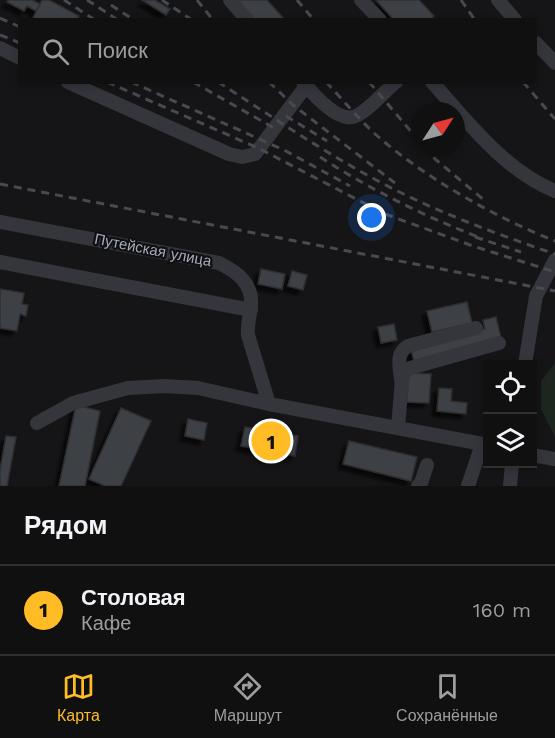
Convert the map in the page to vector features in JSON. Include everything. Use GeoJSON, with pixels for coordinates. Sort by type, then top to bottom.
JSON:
{"type":"FeatureCollection","features":[{"type":"Feature","properties":{"kind":"street"},"geometry":{"type":"LineString","coordinates":[[230,0],[245,18]]}},
{"type":"Feature","properties":{"kind":"street"},"geometry":{"type":"LineString","coordinates":[[361,0],[378,18]]}},
{"type":"Feature","properties":{"kind":"street"},"geometry":{"type":"LineString","coordinates":[[498,0],[513,18]]}},
{"type":"Feature","properties":{"kind":"street"},"geometry":{"type":"LineString","coordinates":[[537,44],[555,63]]}},
{"type":"Feature","properties":{"kind":"street"},"geometry":{"type":"LineString","coordinates":[[0,48],[18,56]]}},
{"type":"Feature","properties":{"kind":"street"},"geometry":{"type":"LineString","coordinates":[[72,84],[229,154],[242,157],[255,154],[305,84],[338,115],[349,118],[362,112],[394,84]]}},
{"type":"Feature","properties":{"kind":"street"},"geometry":{"type":"LineString","coordinates":[[434,84],[489,144],[520,172],[555,191]]}},
{"type":"Feature","properties":{"kind":"street","name":"Путейская улица"},"geometry":{"type":"LineString","coordinates":[[0,222],[219,263],[230,268],[246,282],[250,289],[251,310],[247,326],[248,335],[269,404]]}},
{"type":"Feature","properties":{"kind":"street"},"geometry":{"type":"LineString","coordinates":[[526,360],[537,296],[555,260]]}},
{"type":"Feature","properties":{"kind":"street"},"geometry":{"type":"LineString","coordinates":[[0,262],[251,310]]}},
{"type":"Feature","properties":{"kind":"street"},"geometry":{"type":"LineString","coordinates":[[398,428],[401,383],[399,357],[402,350],[408,346],[476,328]]}},
{"type":"Feature","properties":{"kind":"street"},"geometry":{"type":"LineString","coordinates":[[401,383],[405,372],[410,368],[500,344]]}},
{"type":"Feature","properties":{"kind":"street"},"geometry":{"type":"LineString","coordinates":[[37,423],[73,403],[128,388],[164,386],[198,388],[269,404],[483,444]]}},
{"type":"Feature","properties":{"kind":"street"},"geometry":{"type":"LineString","coordinates":[[468,486],[483,449]]}},
{"type":"Feature","properties":{"kind":"street"},"geometry":{"type":"LineString","coordinates":[[537,456],[555,459]]}},
{"type":"Feature","properties":{"kind":"street"},"geometry":{"type":"LineString","coordinates":[[418,486],[427,465]]}},
{"type":"Feature","properties":{"kind":"street"},"geometry":{"type":"LineString","coordinates":[[510,486],[512,468]]}},
{"type":"Feature","properties":{"kind":"shaded area"},"geometry":{"type":"Polygon","coordinates":[[[555,363],[555,437],[541,409],[541,381],[555,363]]]}},
{"type":"Feature","properties":{"kind":"building"},"geometry":{"type":"Polygon","coordinates":[[[8,0],[32,0],[40,4],[36,11],[27,6],[24,11],[7,2],[8,0]]]}},
{"type":"Feature","properties":{"kind":"building"},"geometry":{"type":"Polygon","coordinates":[[[42,0],[49,0],[79,16],[78,18],[33,18],[42,0]]]}},
{"type":"Feature","properties":{"kind":"building"},"geometry":{"type":"Polygon","coordinates":[[[142,0],[155,0],[170,9],[166,15],[142,0]]]}},
{"type":"Feature","properties":{"kind":"building"},"geometry":{"type":"Polygon","coordinates":[[[237,0],[267,0],[283,18],[252,18],[237,0]]]}},
{"type":"Feature","properties":{"kind":"building"},"geometry":{"type":"Polygon","coordinates":[[[376,0],[419,0],[434,16],[432,18],[392,18],[376,0]]]}},
{"type":"Feature","properties":{"kind":"building"},"geometry":{"type":"Polygon","coordinates":[[[261,269],[285,274],[282,289],[258,284],[261,269]]]}},
{"type":"Feature","properties":{"kind":"building"},"geometry":{"type":"Polygon","coordinates":[[[292,271],[307,275],[303,290],[288,286],[292,271]]]}},
{"type":"Feature","properties":{"kind":"building"},"geometry":{"type":"Polygon","coordinates":[[[0,289],[24,293],[22,304],[28,305],[26,316],[20,314],[17,331],[0,328],[0,289]]]}},
{"type":"Feature","properties":{"kind":"building"},"geometry":{"type":"Polygon","coordinates":[[[467,302],[472,323],[432,332],[427,311],[467,302]]]}},
{"type":"Feature","properties":{"kind":"building"},"geometry":{"type":"Polygon","coordinates":[[[496,317],[501,338],[414,361],[411,349],[485,329],[483,320],[496,317]]]}},
{"type":"Feature","properties":{"kind":"building"},"geometry":{"type":"Polygon","coordinates":[[[394,324],[397,340],[381,343],[378,327],[394,324]]]}},
{"type":"Feature","properties":{"kind":"building"},"geometry":{"type":"Polygon","coordinates":[[[408,373],[431,374],[429,403],[407,402],[408,373]]]}},
{"type":"Feature","properties":{"kind":"building"},"geometry":{"type":"Polygon","coordinates":[[[439,388],[452,389],[451,401],[467,403],[466,414],[437,411],[439,388]]]}},
{"type":"Feature","properties":{"kind":"building"},"geometry":{"type":"Polygon","coordinates":[[[76,405],[100,411],[85,486],[59,486],[76,405]]]}},
{"type":"Feature","properties":{"kind":"building"},"geometry":{"type":"Polygon","coordinates":[[[121,408],[151,421],[121,486],[105,486],[89,479],[121,408]]]}},
{"type":"Feature","properties":{"kind":"building"},"geometry":{"type":"Polygon","coordinates":[[[188,419],[207,423],[204,440],[185,436],[188,419]]]}},
{"type":"Feature","properties":{"kind":"building"},"geometry":{"type":"Polygon","coordinates":[[[245,427],[298,436],[295,456],[241,446],[245,427]]]}},
{"type":"Feature","properties":{"kind":"building"},"geometry":{"type":"Polygon","coordinates":[[[6,436],[16,437],[7,486],[0,486],[0,470],[6,436]]]}},
{"type":"Feature","properties":{"kind":"building"},"geometry":{"type":"Polygon","coordinates":[[[349,441],[417,457],[411,481],[343,464],[349,441]]]}},
{"type":"Feature","properties":{"kind":"railway"},"geometry":{"type":"LineString","coordinates":[[64,0],[92,18]]}},
{"type":"Feature","properties":{"kind":"railway"},"geometry":{"type":"LineString","coordinates":[[87,0],[115,18]]}},
{"type":"Feature","properties":{"kind":"railway"},"geometry":{"type":"LineString","coordinates":[[162,0],[189,18]]}},
{"type":"Feature","properties":{"kind":"railway"},"geometry":{"type":"LineString","coordinates":[[197,0],[211,18]]}},
{"type":"Feature","properties":{"kind":"railway"},"geometry":{"type":"LineString","coordinates":[[297,0],[312,18]]}},
{"type":"Feature","properties":{"kind":"railway"},"geometry":{"type":"LineString","coordinates":[[461,0],[474,18]]}},
{"type":"Feature","properties":{"kind":"railway"},"geometry":{"type":"LineString","coordinates":[[111,5],[131,18]]}},
{"type":"Feature","properties":{"kind":"railway"},"geometry":{"type":"LineString","coordinates":[[0,18],[18,26]]}},
{"type":"Feature","properties":{"kind":"railway"},"geometry":{"type":"LineString","coordinates":[[0,35],[18,42]]}},
{"type":"Feature","properties":{"kind":"railway"},"geometry":{"type":"LineString","coordinates":[[112,84],[258,148],[385,214],[473,246],[555,272]]}},
{"type":"Feature","properties":{"kind":"railway"},"geometry":{"type":"LineString","coordinates":[[136,84],[284,150],[350,186]]}},
{"type":"Feature","properties":{"kind":"railway"},"geometry":{"type":"LineString","coordinates":[[197,84],[274,128]]}},
{"type":"Feature","properties":{"kind":"railway"},"geometry":{"type":"LineString","coordinates":[[221,84],[337,158],[399,192],[465,221],[555,254]]}},
{"type":"Feature","properties":{"kind":"railway"},"geometry":{"type":"LineString","coordinates":[[271,84],[293,105],[395,183]]}},
{"type":"Feature","properties":{"kind":"railway"},"geometry":{"type":"LineString","coordinates":[[328,84],[374,133],[414,165],[484,208],[555,241]]}},
{"type":"Feature","properties":{"kind":"railway"},"geometry":{"type":"LineString","coordinates":[[371,84],[411,131]]}},
{"type":"Feature","properties":{"kind":"railway"},"geometry":{"type":"LineString","coordinates":[[525,84],[555,119]]}},
{"type":"Feature","properties":{"kind":"railway"},"geometry":{"type":"LineString","coordinates":[[286,116],[327,141]]}},
{"type":"Feature","properties":{"kind":"railway"},"geometry":{"type":"LineString","coordinates":[[432,156],[484,200]]}},
{"type":"Feature","properties":{"kind":"railway"},"geometry":{"type":"LineString","coordinates":[[320,157],[399,202],[483,239]]}},
{"type":"Feature","properties":{"kind":"railway"},"geometry":{"type":"LineString","coordinates":[[0,184],[555,291]]}},
{"type":"Feature","properties":{"kind":"railway"},"geometry":{"type":"LineString","coordinates":[[475,237],[521,252]]}},
{"type":"Feature","properties":{"kind":"place","name":"Столовая"},"geometry":{"type":"Point","coordinates":[271,441]}}]}
